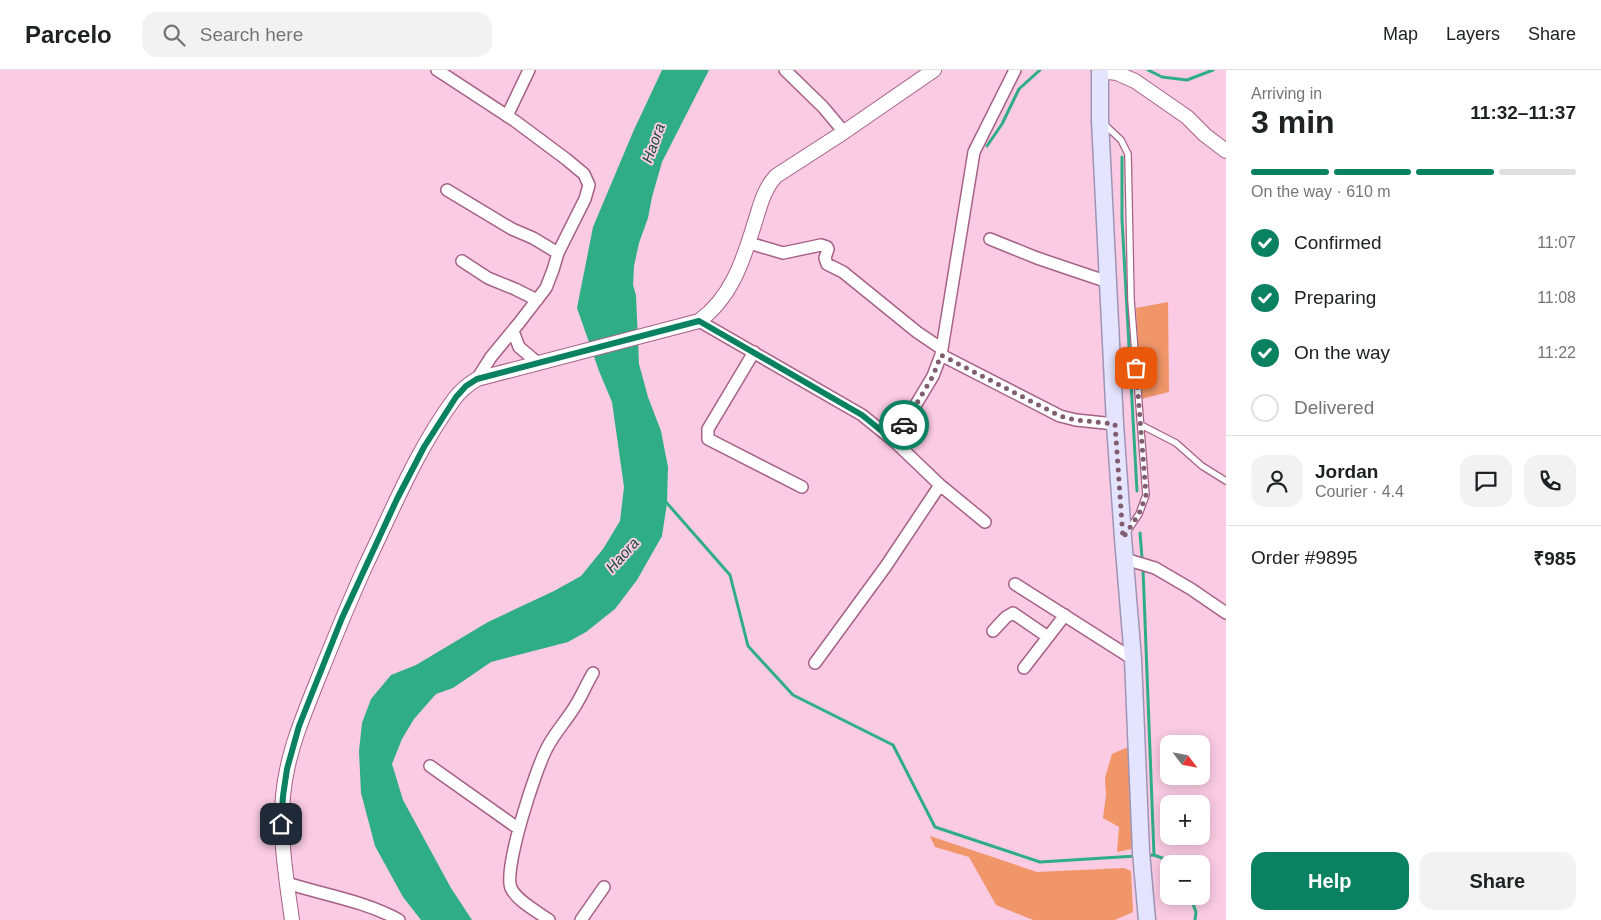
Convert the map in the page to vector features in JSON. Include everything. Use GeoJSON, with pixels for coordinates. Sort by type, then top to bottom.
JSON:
{"type":"FeatureCollection","features":[{"type":"Feature","properties":{"kind":"main road"},"geometry":{"type":"LineString","coordinates":[[1100,70],[1100,120],[1115,424],[1133,659],[1141,852],[1146,916]]}},
{"type":"Feature","properties":{"kind":"street"},"geometry":{"type":"LineString","coordinates":[[437,70],[508,116],[566,159],[584,174],[588,180],[588,190],[558,253],[550,281],[491,357],[477,379]]}},
{"type":"Feature","properties":{"kind":"street"},"geometry":{"type":"LineString","coordinates":[[508,116],[529,70]]}},
{"type":"Feature","properties":{"kind":"street"},"geometry":{"type":"LineString","coordinates":[[785,70],[823,107],[844,132]]}},
{"type":"Feature","properties":{"kind":"street"},"geometry":{"type":"LineString","coordinates":[[292,920],[281,824],[287,769],[299,726],[342,618],[410,472],[434,430],[456,397],[466,386],[477,379],[699,321],[714,308],[730,287],[749,243],[763,194],[768,184],[776,176],[934,70]]}},
{"type":"Feature","properties":{"kind":"street"},"geometry":{"type":"LineString","coordinates":[[894,441],[933,376],[941,352],[974,152],[1015,70]]}},
{"type":"Feature","properties":{"kind":"street"},"geometry":{"type":"LineString","coordinates":[[1100,70],[1118,73],[1135,81],[1187,117],[1205,135],[1226,151]]}},
{"type":"Feature","properties":{"kind":"street"},"geometry":{"type":"LineString","coordinates":[[447,190],[512,229],[533,238],[558,253]]}},
{"type":"Feature","properties":{"kind":"street"},"geometry":{"type":"LineString","coordinates":[[990,239],[1037,258],[1108,282]]}},
{"type":"Feature","properties":{"kind":"street"},"geometry":{"type":"LineString","coordinates":[[749,243],[782,253],[821,245],[827,247],[825,258],[827,264],[844,272],[941,352],[1060,416],[1076,420],[1115,424]]}},
{"type":"Feature","properties":{"kind":"street"},"geometry":{"type":"LineString","coordinates":[[462,261],[488,278],[537,300]]}},
{"type":"Feature","properties":{"kind":"street"},"geometry":{"type":"LineString","coordinates":[[699,321],[862,415],[894,441],[940,486],[985,522]]}},
{"type":"Feature","properties":{"kind":"street"},"geometry":{"type":"LineString","coordinates":[[513,331],[519,347],[542,362]]}},
{"type":"Feature","properties":{"kind":"street"},"geometry":{"type":"LineString","coordinates":[[754,352],[708,429],[708,439],[802,487]]}},
{"type":"Feature","properties":{"kind":"street"},"geometry":{"type":"LineString","coordinates":[[815,664],[886,566],[940,486]]}},
{"type":"Feature","properties":{"kind":"street"},"geometry":{"type":"LineString","coordinates":[[1125,558],[1155,568],[1191,589],[1226,613]]}},
{"type":"Feature","properties":{"kind":"street"},"geometry":{"type":"LineString","coordinates":[[1015,584],[1133,659]]}},
{"type":"Feature","properties":{"kind":"street"},"geometry":{"type":"LineString","coordinates":[[993,631],[1006,617],[1013,614],[1048,637]]}},
{"type":"Feature","properties":{"kind":"street"},"geometry":{"type":"LineString","coordinates":[[1024,668],[1065,615]]}},
{"type":"Feature","properties":{"kind":"street"},"geometry":{"type":"LineString","coordinates":[[549,920],[514,893],[509,881],[510,871],[519,829],[537,770],[547,747],[577,704],[592,672]]}},
{"type":"Feature","properties":{"kind":"street"},"geometry":{"type":"LineString","coordinates":[[430,766],[519,829]]}},
{"type":"Feature","properties":{"kind":"street"},"geometry":{"type":"LineString","coordinates":[[287,883],[351,901],[383,912],[399,920]]}},
{"type":"Feature","properties":{"kind":"street"},"geometry":{"type":"LineString","coordinates":[[581,920],[604,887]]}},
{"type":"Feature","properties":{"kind":"lane"},"geometry":{"type":"LineString","coordinates":[[1100,120],[1121,140],[1128,154],[1131,300],[1146,495],[1139,514],[1123,538]]}},
{"type":"Feature","properties":{"kind":"lane"},"geometry":{"type":"LineString","coordinates":[[1142,425],[1172,441],[1202,466],[1226,480]]}},
{"type":"Feature","properties":{"kind":"shaded area"},"geometry":{"type":"Polygon","coordinates":[[[1168,302],[1169,392],[1141,399],[1136,308],[1168,302]]]}},
{"type":"Feature","properties":{"kind":"shaded area"},"geometry":{"type":"Polygon","coordinates":[[[1133,745],[1136,848],[1117,852],[1119,827],[1103,818],[1106,795],[1105,778],[1112,754],[1133,745]]]}},
{"type":"Feature","properties":{"kind":"shaded area"},"geometry":{"type":"Polygon","coordinates":[[[930,836],[1037,872],[1124,868],[1131,871],[1133,912],[1115,920],[1033,920],[996,905],[969,857],[935,847],[930,836]]]}},
{"type":"Feature","properties":{"kind":"water","name":"Haora"},"geometry":{"type":"Polygon","coordinates":[[[662,70],[709,70],[662,162],[634,266],[633,285],[636,295],[639,364],[648,397],[661,431],[668,467],[667,503],[662,536],[637,580],[615,609],[586,632],[568,642],[491,662],[453,688],[436,694],[414,719],[402,739],[392,764],[403,800],[451,888],[472,920],[421,920],[403,897],[375,846],[361,793],[359,751],[362,723],[371,699],[391,675],[416,665],[488,622],[581,576],[603,549],[620,521],[624,487],[612,402],[577,308],[593,227],[633,132],[662,70]]]}},
{"type":"Feature","properties":{"kind":"waterway"},"geometry":{"type":"LineString","coordinates":[[987,146],[1002,124],[1019,89],[1040,70]]}},
{"type":"Feature","properties":{"kind":"waterway"},"geometry":{"type":"LineString","coordinates":[[1148,70],[1162,77],[1187,80],[1213,70]]}},
{"type":"Feature","properties":{"kind":"waterway"},"geometry":{"type":"LineString","coordinates":[[1122,157],[1122,219],[1137,491]]}},
{"type":"Feature","properties":{"kind":"waterway"},"geometry":{"type":"LineString","coordinates":[[666,502],[730,575],[748,646],[793,695],[893,745],[935,827],[1040,862],[1136,856]]}},
{"type":"Feature","properties":{"kind":"waterway"},"geometry":{"type":"LineString","coordinates":[[1140,533],[1142,558]]}},
{"type":"Feature","properties":{"kind":"waterway"},"geometry":{"type":"LineString","coordinates":[[1143,569],[1154,855]]}},
{"type":"Feature","properties":{"kind":"waterway"},"geometry":{"type":"LineString","coordinates":[[1145,856],[1154,855],[1160,857]]}},
{"type":"Feature","properties":{"kind":"waterway"},"geometry":{"type":"LineString","coordinates":[[1193,905],[1196,912],[1195,920]]}},
{"type":"Feature","properties":{"kind":"way so far"},"geometry":{"type":"LineString","coordinates":[[904,425],[933,376],[941,355],[1060,416],[1076,420],[1115,424],[1123,538],[1139,514],[1146,495],[1142,425],[1136,368]]}},
{"type":"Feature","properties":{"kind":"route"},"geometry":{"type":"LineString","coordinates":[[281,824],[287,769],[299,726],[342,618],[397,499],[424,447],[456,397],[466,386],[477,379],[527,365],[699,321],[862,415],[894,441],[904,425]]}}]}
